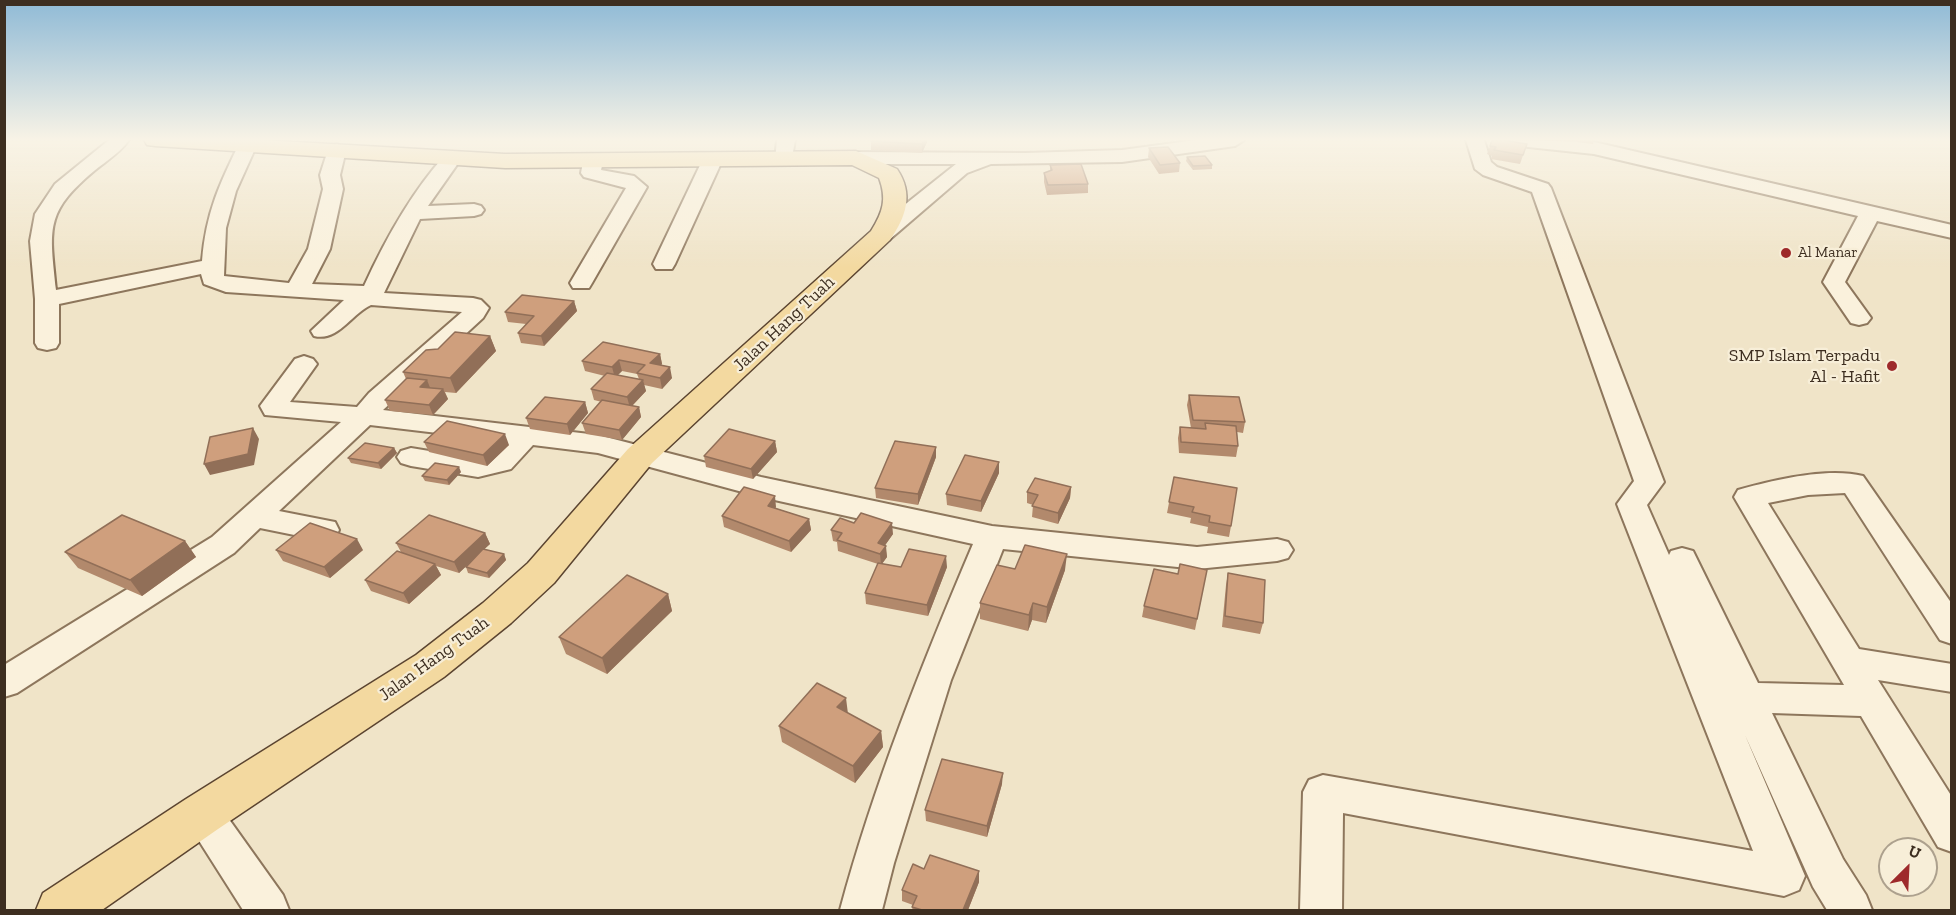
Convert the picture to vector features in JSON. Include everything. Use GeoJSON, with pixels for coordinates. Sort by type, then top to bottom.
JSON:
{"type":"FeatureCollection","features":[{"type":"Feature","properties":{"kind":"main road","name":"Jalan Hang Tuah"},"geometry":{"type":"LineString","coordinates":[[61,910],[202,814],[430,666],[497,613],[541,573],[640,456],[880,235],[893,214],[898,195],[893,183]]}},
{"type":"Feature","properties":{"kind":"street"},"geometry":{"type":"LineString","coordinates":[[46,343],[47,299],[44,290],[41,241],[45,214],[62,188],[68,183]]}},
{"type":"Feature","properties":{"kind":"street"},"geometry":{"type":"LineString","coordinates":[[4,682],[223,545],[257,517],[364,416],[378,399],[475,313],[477,308],[473,305],[379,300],[372,295],[217,283],[212,279],[215,228],[230,183]]}},
{"type":"Feature","properties":{"kind":"street"},"geometry":{"type":"LineString","coordinates":[[297,290],[319,249],[333,189],[332,183]]}},
{"type":"Feature","properties":{"kind":"street"},"geometry":{"type":"LineString","coordinates":[[323,331],[353,304],[372,295],[433,183]]}},
{"type":"Feature","properties":{"kind":"street"},"geometry":{"type":"LineString","coordinates":[[581,283],[638,187],[631,183]]}},
{"type":"Feature","properties":{"kind":"street"},"geometry":{"type":"LineString","coordinates":[[664,264],[702,183]]}},
{"type":"Feature","properties":{"kind":"street"},"geometry":{"type":"LineString","coordinates":[[880,235],[944,183]]}},
{"type":"Feature","properties":{"kind":"street"},"geometry":{"type":"LineString","coordinates":[[1321,910],[1323,792],[1784,876],[1632,504],[1649,482],[1540,188],[1524,183]]}},
{"type":"Feature","properties":{"kind":"street"},"geometry":{"type":"LineString","coordinates":[[1747,183],[1869,214],[1952,232]]}},
{"type":"Feature","properties":{"kind":"street"},"geometry":{"type":"LineString","coordinates":[[415,213],[474,210]]}},
{"type":"Feature","properties":{"kind":"street"},"geometry":{"type":"LineString","coordinates":[[1859,318],[1834,282],[1869,214]]}},
{"type":"Feature","properties":{"kind":"street"},"geometry":{"type":"LineString","coordinates":[[47,299],[213,265]]}},
{"type":"Feature","properties":{"kind":"street"},"geometry":{"type":"LineString","coordinates":[[304,364],[273,406],[275,409],[364,416],[598,444],[886,516],[992,537],[1197,558],[1277,550]]}},
{"type":"Feature","properties":{"kind":"street"},"geometry":{"type":"LineString","coordinates":[[411,457],[478,468],[501,462],[527,435]]}},
{"type":"Feature","properties":{"kind":"street"},"geometry":{"type":"LineString","coordinates":[[1952,631],[1853,483],[1808,485],[1749,497],[1851,662],[1952,834]]}},
{"type":"Feature","properties":{"kind":"street"},"geometry":{"type":"LineString","coordinates":[[257,517],[324,530]]}},
{"type":"Feature","properties":{"kind":"street"},"geometry":{"type":"LineString","coordinates":[[861,910],[873,863],[933,680],[992,537]]}},
{"type":"Feature","properties":{"kind":"street"},"geometry":{"type":"LineString","coordinates":[[1682,558],[1749,698],[1828,873],[1851,910]]}},
{"type":"Feature","properties":{"kind":"street"},"geometry":{"type":"LineString","coordinates":[[1851,662],[1952,678]]}},
{"type":"Feature","properties":{"kind":"street"},"geometry":{"type":"LineString","coordinates":[[1749,698],[1874,702]]}},
{"type":"Feature","properties":{"kind":"street"},"geometry":{"type":"LineString","coordinates":[[202,814],[268,910]]}},
{"type":"Feature","properties":{"kind":"building"},"geometry":{"type":"Polygon","coordinates":[[[1047,183],[1088,184],[1048,185],[1047,183]]]}},
{"type":"Feature","properties":{"kind":"building"},"geometry":{"type":"Polygon","coordinates":[[[522,295],[574,301],[541,336],[518,333],[534,316],[505,312],[522,295]]]}},
{"type":"Feature","properties":{"kind":"building"},"geometry":{"type":"Polygon","coordinates":[[[455,332],[490,336],[450,378],[403,372],[426,350],[438,349],[455,332]]]}},
{"type":"Feature","properties":{"kind":"building"},"geometry":{"type":"Polygon","coordinates":[[[603,342],[660,354],[650,363],[670,367],[660,378],[637,373],[645,365],[619,360],[612,367],[582,361],[603,342]]]}},
{"type":"Feature","properties":{"kind":"building"},"geometry":{"type":"Polygon","coordinates":[[[607,373],[643,380],[627,397],[591,389],[607,373]]]}},
{"type":"Feature","properties":{"kind":"building"},"geometry":{"type":"Polygon","coordinates":[[[407,378],[427,380],[420,387],[443,389],[429,405],[385,400],[407,378]]]}},
{"type":"Feature","properties":{"kind":"building"},"geometry":{"type":"Polygon","coordinates":[[[1189,395],[1239,397],[1245,422],[1193,420],[1189,395]]]}},
{"type":"Feature","properties":{"kind":"building"},"geometry":{"type":"Polygon","coordinates":[[[545,397],[585,402],[567,424],[526,418],[545,397]]]}},
{"type":"Feature","properties":{"kind":"building"},"geometry":{"type":"Polygon","coordinates":[[[602,400],[639,407],[619,430],[582,423],[602,400]]]}},
{"type":"Feature","properties":{"kind":"building"},"geometry":{"type":"Polygon","coordinates":[[[447,421],[505,434],[483,455],[424,442],[447,421]]]}},
{"type":"Feature","properties":{"kind":"building"},"geometry":{"type":"Polygon","coordinates":[[[1205,423],[1236,426],[1238,446],[1181,442],[1180,427],[1206,429],[1205,423]]]}},
{"type":"Feature","properties":{"kind":"building"},"geometry":{"type":"Polygon","coordinates":[[[253,428],[248,454],[204,464],[210,437],[253,428]]]}},
{"type":"Feature","properties":{"kind":"building"},"geometry":{"type":"Polygon","coordinates":[[[729,429],[775,441],[751,469],[704,456],[729,429]]]}},
{"type":"Feature","properties":{"kind":"building"},"geometry":{"type":"Polygon","coordinates":[[[895,441],[936,447],[918,494],[875,488],[895,441]]]}},
{"type":"Feature","properties":{"kind":"building"},"geometry":{"type":"Polygon","coordinates":[[[365,443],[394,448],[378,463],[348,458],[365,443]]]}},
{"type":"Feature","properties":{"kind":"building"},"geometry":{"type":"Polygon","coordinates":[[[965,455],[999,462],[981,501],[946,494],[965,455]]]}},
{"type":"Feature","properties":{"kind":"building"},"geometry":{"type":"Polygon","coordinates":[[[435,463],[459,467],[447,480],[422,476],[435,463]]]}},
{"type":"Feature","properties":{"kind":"building"},"geometry":{"type":"Polygon","coordinates":[[[1174,477],[1237,488],[1231,526],[1209,522],[1210,516],[1192,512],[1194,507],[1169,502],[1174,477]]]}},
{"type":"Feature","properties":{"kind":"building"},"geometry":{"type":"Polygon","coordinates":[[[1035,478],[1071,487],[1058,513],[1032,506],[1038,495],[1027,492],[1035,478]]]}},
{"type":"Feature","properties":{"kind":"building"},"geometry":{"type":"Polygon","coordinates":[[[744,487],[775,496],[768,506],[809,519],[789,541],[722,516],[744,487]]]}},
{"type":"Feature","properties":{"kind":"building"},"geometry":{"type":"Polygon","coordinates":[[[861,513],[892,523],[878,543],[886,546],[880,554],[837,540],[842,533],[831,530],[840,518],[854,523],[861,513]]]}},
{"type":"Feature","properties":{"kind":"building"},"geometry":{"type":"Polygon","coordinates":[[[122,515],[185,541],[130,580],[65,552],[122,515]]]}},
{"type":"Feature","properties":{"kind":"building"},"geometry":{"type":"Polygon","coordinates":[[[429,515],[485,533],[454,562],[396,543],[429,515]]]}},
{"type":"Feature","properties":{"kind":"building"},"geometry":{"type":"Polygon","coordinates":[[[310,523],[357,539],[324,567],[276,550],[310,523]]]}},
{"type":"Feature","properties":{"kind":"building"},"geometry":{"type":"Polygon","coordinates":[[[1025,545],[1067,554],[1047,607],[1033,603],[1029,615],[980,603],[997,565],[1015,569],[1025,545]]]}},
{"type":"Feature","properties":{"kind":"building"},"geometry":{"type":"Polygon","coordinates":[[[483,549],[504,554],[487,573],[466,567],[483,549]]]}},
{"type":"Feature","properties":{"kind":"building"},"geometry":{"type":"Polygon","coordinates":[[[909,549],[946,556],[927,605],[865,593],[878,563],[901,567],[909,549]]]}},
{"type":"Feature","properties":{"kind":"building"},"geometry":{"type":"Polygon","coordinates":[[[397,551],[435,564],[403,593],[365,580],[397,551]]]}},
{"type":"Feature","properties":{"kind":"building"},"geometry":{"type":"Polygon","coordinates":[[[1180,564],[1207,570],[1197,619],[1144,606],[1154,569],[1178,574],[1180,564]]]}},
{"type":"Feature","properties":{"kind":"building"},"geometry":{"type":"Polygon","coordinates":[[[1228,573],[1265,580],[1263,623],[1225,616],[1228,573]]]}},
{"type":"Feature","properties":{"kind":"building"},"geometry":{"type":"Polygon","coordinates":[[[627,575],[668,594],[602,658],[559,637],[627,575]]]}},
{"type":"Feature","properties":{"kind":"building"},"geometry":{"type":"Polygon","coordinates":[[[817,683],[846,698],[837,707],[881,731],[853,766],[779,726],[817,683]]]}},
{"type":"Feature","properties":{"kind":"building"},"geometry":{"type":"Polygon","coordinates":[[[942,759],[1003,773],[987,826],[925,810],[942,759]]]}},
{"type":"Feature","properties":{"kind":"building"},"geometry":{"type":"Polygon","coordinates":[[[930,855],[979,871],[963,910],[922,910],[912,907],[917,896],[902,890],[913,864],[924,869],[930,855]]]}},
{"type":"Feature","properties":{"kind":"place","name":"Al Manar"},"geometry":{"type":"Point","coordinates":[1786,253]}},
{"type":"Feature","properties":{"kind":"place","name":"SMP Islam Terpadu Al - Hafit"},"geometry":{"type":"Point","coordinates":[1892,366]}}]}
